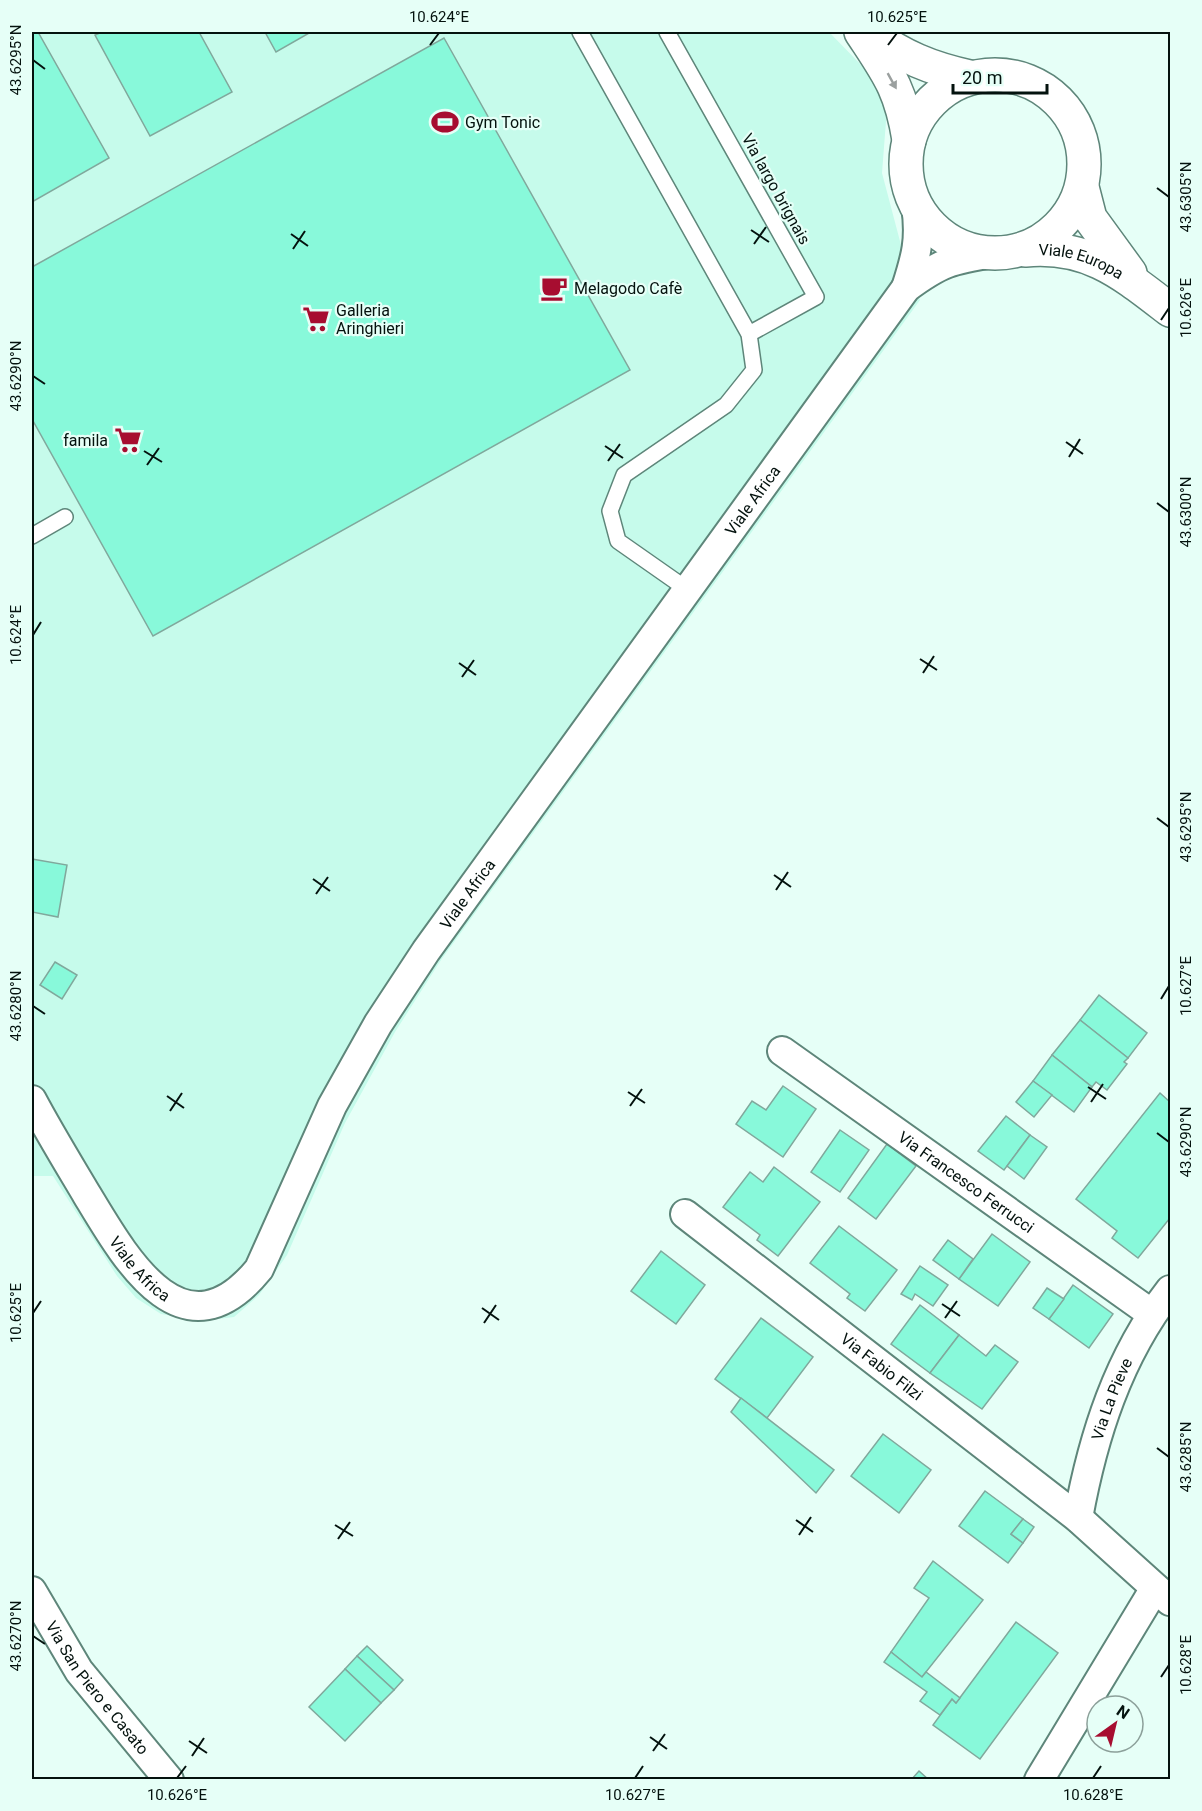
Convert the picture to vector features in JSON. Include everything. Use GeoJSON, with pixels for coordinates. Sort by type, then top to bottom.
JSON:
{"type":"FeatureCollection","features":[{"type":"Feature","properties":{"kind":"street","name":"Viale Europa"},"geometry":{"type":"LineString","coordinates":[[861,32],[895,83],[904,107],[909,140]]}},
{"type":"Feature","properties":{"kind":"street","name":"Viale Europa"},"geometry":{"type":"LineString","coordinates":[[867,32],[901,55],[929,68],[970,78]]}},
{"type":"Feature","properties":{"kind":"street","name":"Viale Europa"},"geometry":{"type":"LineString","coordinates":[[1142,288],[1090,218],[1082,187],[1084,150],[1080,134],[1067,110],[1047,91],[1023,79],[997,74],[970,78],[932,99],[914,126],[909,140],[906,162],[908,185],[916,206],[930,225],[949,240],[970,250],[1004,252],[1050,247],[1071,250],[1091,257],[1142,288],[1170,310]]}},
{"type":"Feature","properties":{"kind":"street","name":"Viale Europa"},"geometry":{"type":"LineString","coordinates":[[1004,252],[1030,246],[1054,231],[1073,207],[1082,187]]}},
{"type":"Feature","properties":{"kind":"street","name":"Viale Africa"},"geometry":{"type":"LineString","coordinates":[[32,1101],[39,1131],[144,1280],[173,1298],[202,1305],[229,1297],[245,1286],[259,1269],[332,1106],[378,1024],[426,951],[906,288],[918,251],[920,233],[916,206]]}},
{"type":"Feature","properties":{"kind":"street","name":"Viale Africa"},"geometry":{"type":"LineString","coordinates":[[906,288],[932,270],[952,260],[1004,252]]}},
{"type":"Feature","properties":{"kind":"street","name":"Via Francesco Ferrucci"},"geometry":{"type":"LineString","coordinates":[[782,1051],[1152,1314]]}},
{"type":"Feature","properties":{"kind":"street","name":"Via Fabio Filzi"},"geometry":{"type":"LineString","coordinates":[[685,1214],[1078,1518],[1163,1594]]}},
{"type":"Feature","properties":{"kind":"street","name":"Via La Pieve"},"geometry":{"type":"LineString","coordinates":[[1078,1518],[1086,1472],[1106,1408],[1130,1352],[1152,1314],[1170,1290]]}},
{"type":"Feature","properties":{"kind":"street","name":"Via San Piero e Casato"},"geometry":{"type":"LineString","coordinates":[[32,1591],[79,1671],[169,1779]]}},
{"type":"Feature","properties":{"kind":"street"},"geometry":{"type":"LineString","coordinates":[[1039,1779],[1163,1594]]}},
{"type":"Feature","properties":{"kind":"lane"},"geometry":{"type":"LineString","coordinates":[[580,32],[749,334],[754,370],[726,405],[624,475],[610,511],[618,541],[688,590]]}},
{"type":"Feature","properties":{"kind":"lane","name":"Via largo brignais"},"geometry":{"type":"LineString","coordinates":[[668,32],[816,297],[749,334]]}},
{"type":"Feature","properties":{"kind":"lane"},"geometry":{"type":"LineString","coordinates":[[32,537],[65,517]]}},
{"type":"Feature","properties":{"kind":"shaded area"},"geometry":{"type":"Polygon","coordinates":[[[32,32],[829,32],[870,74],[887,108],[882,173],[901,245],[920,300],[441,960],[395,1032],[345,1123],[287,1255],[259,1295],[234,1317],[202,1321],[161,1314],[136,1298],[117,1276],[53,1176],[32,1176],[32,32]]]}},
{"type":"Feature","properties":{"kind":"building"},"geometry":{"type":"Polygon","coordinates":[[[32,32],[38,32],[109,158],[32,202],[32,32]]]}},
{"type":"Feature","properties":{"kind":"building"},"geometry":{"type":"Polygon","coordinates":[[[102,32],[199,32],[232,92],[150,136],[95,35],[102,32]]]}},
{"type":"Feature","properties":{"kind":"building"},"geometry":{"type":"Polygon","coordinates":[[[265,32],[311,32],[276,52],[265,32]]]}},
{"type":"Feature","properties":{"kind":"building","name":"Galleria Aringhieri"},"geometry":{"type":"Polygon","coordinates":[[[444,38],[630,370],[153,636],[32,419],[32,267],[444,38]]]}},
{"type":"Feature","properties":{"kind":"building"},"geometry":{"type":"Polygon","coordinates":[[[32,859],[67,865],[58,917],[32,912],[32,859]]]}},
{"type":"Feature","properties":{"kind":"building"},"geometry":{"type":"Polygon","coordinates":[[[55,962],[77,975],[62,999],[40,985],[55,962]]]}},
{"type":"Feature","properties":{"kind":"building"},"geometry":{"type":"Polygon","coordinates":[[[1099,995],[1147,1033],[1128,1058],[1080,1020],[1099,995]]]}},
{"type":"Feature","properties":{"kind":"building"},"geometry":{"type":"Polygon","coordinates":[[[1080,1020],[1128,1058],[1124,1062],[1127,1064],[1107,1090],[1096,1082],[1092,1087],[1052,1055],[1080,1020]]]}},
{"type":"Feature","properties":{"kind":"building"},"geometry":{"type":"Polygon","coordinates":[[[1052,1055],[1092,1087],[1074,1112],[1033,1081],[1052,1055]]]}},
{"type":"Feature","properties":{"kind":"building"},"geometry":{"type":"Polygon","coordinates":[[[1033,1081],[1052,1095],[1034,1117],[1016,1102],[1033,1081]]]}},
{"type":"Feature","properties":{"kind":"building"},"geometry":{"type":"Polygon","coordinates":[[[783,1086],[816,1109],[783,1157],[736,1124],[752,1101],[766,1110],[783,1086]]]}},
{"type":"Feature","properties":{"kind":"building"},"geometry":{"type":"Polygon","coordinates":[[[1160,1093],[1170,1102],[1170,1218],[1138,1258],[1112,1238],[1117,1231],[1076,1199],[1160,1093]]]}},
{"type":"Feature","properties":{"kind":"building"},"geometry":{"type":"Polygon","coordinates":[[[1006,1116],[1030,1135],[1004,1170],[978,1151],[1006,1116]]]}},
{"type":"Feature","properties":{"kind":"building"},"geometry":{"type":"Polygon","coordinates":[[[840,1130],[869,1150],[840,1192],[811,1172],[840,1130]]]}},
{"type":"Feature","properties":{"kind":"building"},"geometry":{"type":"Polygon","coordinates":[[[1030,1135],[1047,1147],[1024,1179],[1007,1166],[1030,1135]]]}},
{"type":"Feature","properties":{"kind":"building"},"geometry":{"type":"Polygon","coordinates":[[[887,1144],[916,1166],[876,1219],[848,1198],[887,1144]]]}},
{"type":"Feature","properties":{"kind":"building"},"geometry":{"type":"Polygon","coordinates":[[[774,1167],[820,1202],[778,1256],[757,1240],[760,1235],[723,1207],[750,1172],[763,1182],[774,1167]]]}},
{"type":"Feature","properties":{"kind":"building"},"geometry":{"type":"Polygon","coordinates":[[[839,1226],[897,1270],[865,1311],[847,1298],[850,1294],[810,1263],[839,1226]]]}},
{"type":"Feature","properties":{"kind":"building"},"geometry":{"type":"Polygon","coordinates":[[[992,1234],[1030,1262],[998,1306],[959,1279],[992,1234]]]}},
{"type":"Feature","properties":{"kind":"building"},"geometry":{"type":"Polygon","coordinates":[[[948,1240],[973,1259],[959,1279],[933,1260],[948,1240]]]}},
{"type":"Feature","properties":{"kind":"building"},"geometry":{"type":"Polygon","coordinates":[[[661,1251],[705,1285],[676,1324],[631,1291],[661,1251]]]}},
{"type":"Feature","properties":{"kind":"building"},"geometry":{"type":"Polygon","coordinates":[[[920,1266],[948,1285],[933,1306],[915,1294],[912,1300],[901,1294],[920,1266]]]}},
{"type":"Feature","properties":{"kind":"building"},"geometry":{"type":"Polygon","coordinates":[[[1073,1285],[1113,1314],[1089,1348],[1049,1319],[1073,1285]]]}},
{"type":"Feature","properties":{"kind":"building"},"geometry":{"type":"Polygon","coordinates":[[[1047,1288],[1064,1299],[1049,1319],[1033,1308],[1047,1288]]]}},
{"type":"Feature","properties":{"kind":"building"},"geometry":{"type":"Polygon","coordinates":[[[920,1305],[959,1335],[930,1373],[891,1344],[920,1305]]]}},
{"type":"Feature","properties":{"kind":"building"},"geometry":{"type":"Polygon","coordinates":[[[761,1318],[813,1357],[767,1418],[715,1379],[761,1318]]]}},
{"type":"Feature","properties":{"kind":"building"},"geometry":{"type":"Polygon","coordinates":[[[959,1335],[986,1356],[995,1345],[1018,1362],[982,1409],[930,1373],[959,1335]]]}},
{"type":"Feature","properties":{"kind":"building"},"geometry":{"type":"Polygon","coordinates":[[[741,1398],[834,1470],[816,1493],[731,1412],[741,1398]]]}},
{"type":"Feature","properties":{"kind":"building"},"geometry":{"type":"Polygon","coordinates":[[[883,1434],[931,1470],[899,1513],[851,1476],[883,1434]]]}},
{"type":"Feature","properties":{"kind":"building"},"geometry":{"type":"Polygon","coordinates":[[[985,1491],[1023,1519],[1011,1534],[1023,1543],[1008,1563],[959,1526],[985,1491]]]}},
{"type":"Feature","properties":{"kind":"building"},"geometry":{"type":"Polygon","coordinates":[[[1023,1519],[1034,1527],[1023,1543],[1011,1534],[1023,1519]]]}},
{"type":"Feature","properties":{"kind":"building"},"geometry":{"type":"Polygon","coordinates":[[[933,1561],[983,1600],[922,1677],[891,1652],[929,1598],[914,1588],[933,1561]]]}},
{"type":"Feature","properties":{"kind":"building"},"geometry":{"type":"Polygon","coordinates":[[[1016,1622],[1058,1653],[980,1759],[933,1725],[952,1699],[956,1703],[1016,1622]]]}},
{"type":"Feature","properties":{"kind":"building"},"geometry":{"type":"Polygon","coordinates":[[[367,1646],[403,1680],[394,1690],[357,1656],[367,1646]]]}},
{"type":"Feature","properties":{"kind":"building"},"geometry":{"type":"Polygon","coordinates":[[[891,1652],[922,1677],[926,1672],[960,1698],[956,1703],[952,1699],[940,1715],[920,1701],[927,1692],[884,1662],[891,1652]]]}},
{"type":"Feature","properties":{"kind":"building"},"geometry":{"type":"Polygon","coordinates":[[[357,1656],[394,1690],[381,1703],[345,1669],[357,1656]]]}},
{"type":"Feature","properties":{"kind":"building"},"geometry":{"type":"Polygon","coordinates":[[[345,1669],[381,1703],[345,1741],[309,1707],[345,1669]]]}},
{"type":"Feature","properties":{"kind":"building"},"geometry":{"type":"Polygon","coordinates":[[[919,1771],[929,1780],[911,1780],[919,1771]]]}},
{"type":"Feature","properties":{"kind":"place","name":"Gym Tonic"},"geometry":{"type":"Point","coordinates":[445,122]}},
{"type":"Feature","properties":{"kind":"place","name":"Melagodo Cafè"},"geometry":{"type":"Point","coordinates":[554,288]}},
{"type":"Feature","properties":{"kind":"place","name":"Galleria Aringhieri"},"geometry":{"type":"Point","coordinates":[316,319]}},
{"type":"Feature","properties":{"kind":"place","name":"famila"},"geometry":{"type":"Point","coordinates":[128,440]}}]}
